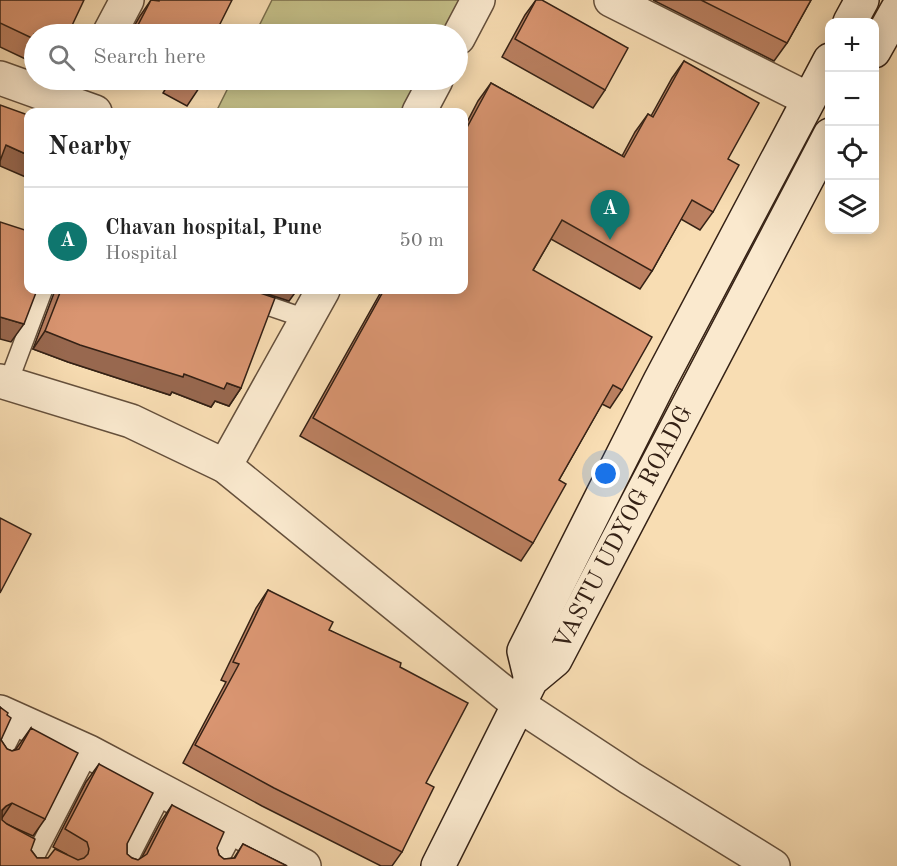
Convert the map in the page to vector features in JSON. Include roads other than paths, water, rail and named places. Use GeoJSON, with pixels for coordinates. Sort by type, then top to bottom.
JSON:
{"type":"FeatureCollection","features":[{"type":"Feature","properties":{"kind":"street"},"geometry":{"type":"LineString","coordinates":[[114,24],[127,0]]}},
{"type":"Feature","properties":{"kind":"street"},"geometry":{"type":"LineString","coordinates":[[465,24],[478,0]]}},
{"type":"Feature","properties":{"kind":"street"},"geometry":{"type":"LineString","coordinates":[[610,0],[822,80]]}},
{"type":"Feature","properties":{"kind":"street"},"geometry":{"type":"LineString","coordinates":[[852,18],[862,0]]}},
{"type":"Feature","properties":{"kind":"street"},"geometry":{"type":"LineString","coordinates":[[879,42],[897,10]]}},
{"type":"Feature","properties":{"kind":"street"},"geometry":{"type":"LineString","coordinates":[[0,78],[24,84]]}},
{"type":"Feature","properties":{"kind":"street","name":"VASTU UDYOG ROADG"},"geometry":{"type":"LineString","coordinates":[[525,692],[524,651],[660,381],[822,80]]}},
{"type":"Feature","properties":{"kind":"street"},"geometry":{"type":"LineString","coordinates":[[49,90],[85,99]]}},
{"type":"Feature","properties":{"kind":"street"},"geometry":{"type":"LineString","coordinates":[[421,108],[431,90]]}},
{"type":"Feature","properties":{"kind":"street","name":"VASTU UDYOG ROADG"},"geometry":{"type":"LineString","coordinates":[[525,692],[555,660],[825,145]]}},
{"type":"Feature","properties":{"kind":"street"},"geometry":{"type":"LineString","coordinates":[[225,466],[321,294]]}},
{"type":"Feature","properties":{"kind":"street"},"geometry":{"type":"LineString","coordinates":[[4,382],[130,421],[225,466],[525,692],[630,778],[773,866]]}},
{"type":"Feature","properties":{"kind":"street"},"geometry":{"type":"LineString","coordinates":[[438,866],[525,692]]}},
{"type":"Feature","properties":{"kind":"street"},"geometry":{"type":"LineString","coordinates":[[10,716],[89,752],[303,866]]}},
{"type":"Feature","properties":{"kind":"lane"},"geometry":{"type":"LineString","coordinates":[[4,382],[41,294]]}},
{"type":"Feature","properties":{"kind":"lane"},"geometry":{"type":"LineString","coordinates":[[234,294],[307,319]]}},
{"type":"Feature","properties":{"kind":"lane"},"geometry":{"type":"LineString","coordinates":[[0,757],[10,716]]}},
{"type":"Feature","properties":{"kind":"lane"},"geometry":{"type":"LineString","coordinates":[[34,859],[89,752]]}},
{"type":"Feature","properties":{"kind":"lane"},"geometry":{"type":"LineString","coordinates":[[124,866],[163,792]]}},
{"type":"Feature","properties":{"kind":"lane"},"geometry":{"type":"LineString","coordinates":[[216,866],[236,830]]}},
{"type":"Feature","properties":{"kind":"lane"},"geometry":{"type":"LineString","coordinates":[[19,842],[34,859],[57,861]]}},
{"type":"Feature","properties":{"kind":"place","name":"Chavan hospital, Pune"},"geometry":{"type":"Point","coordinates":[610,240]}}]}
